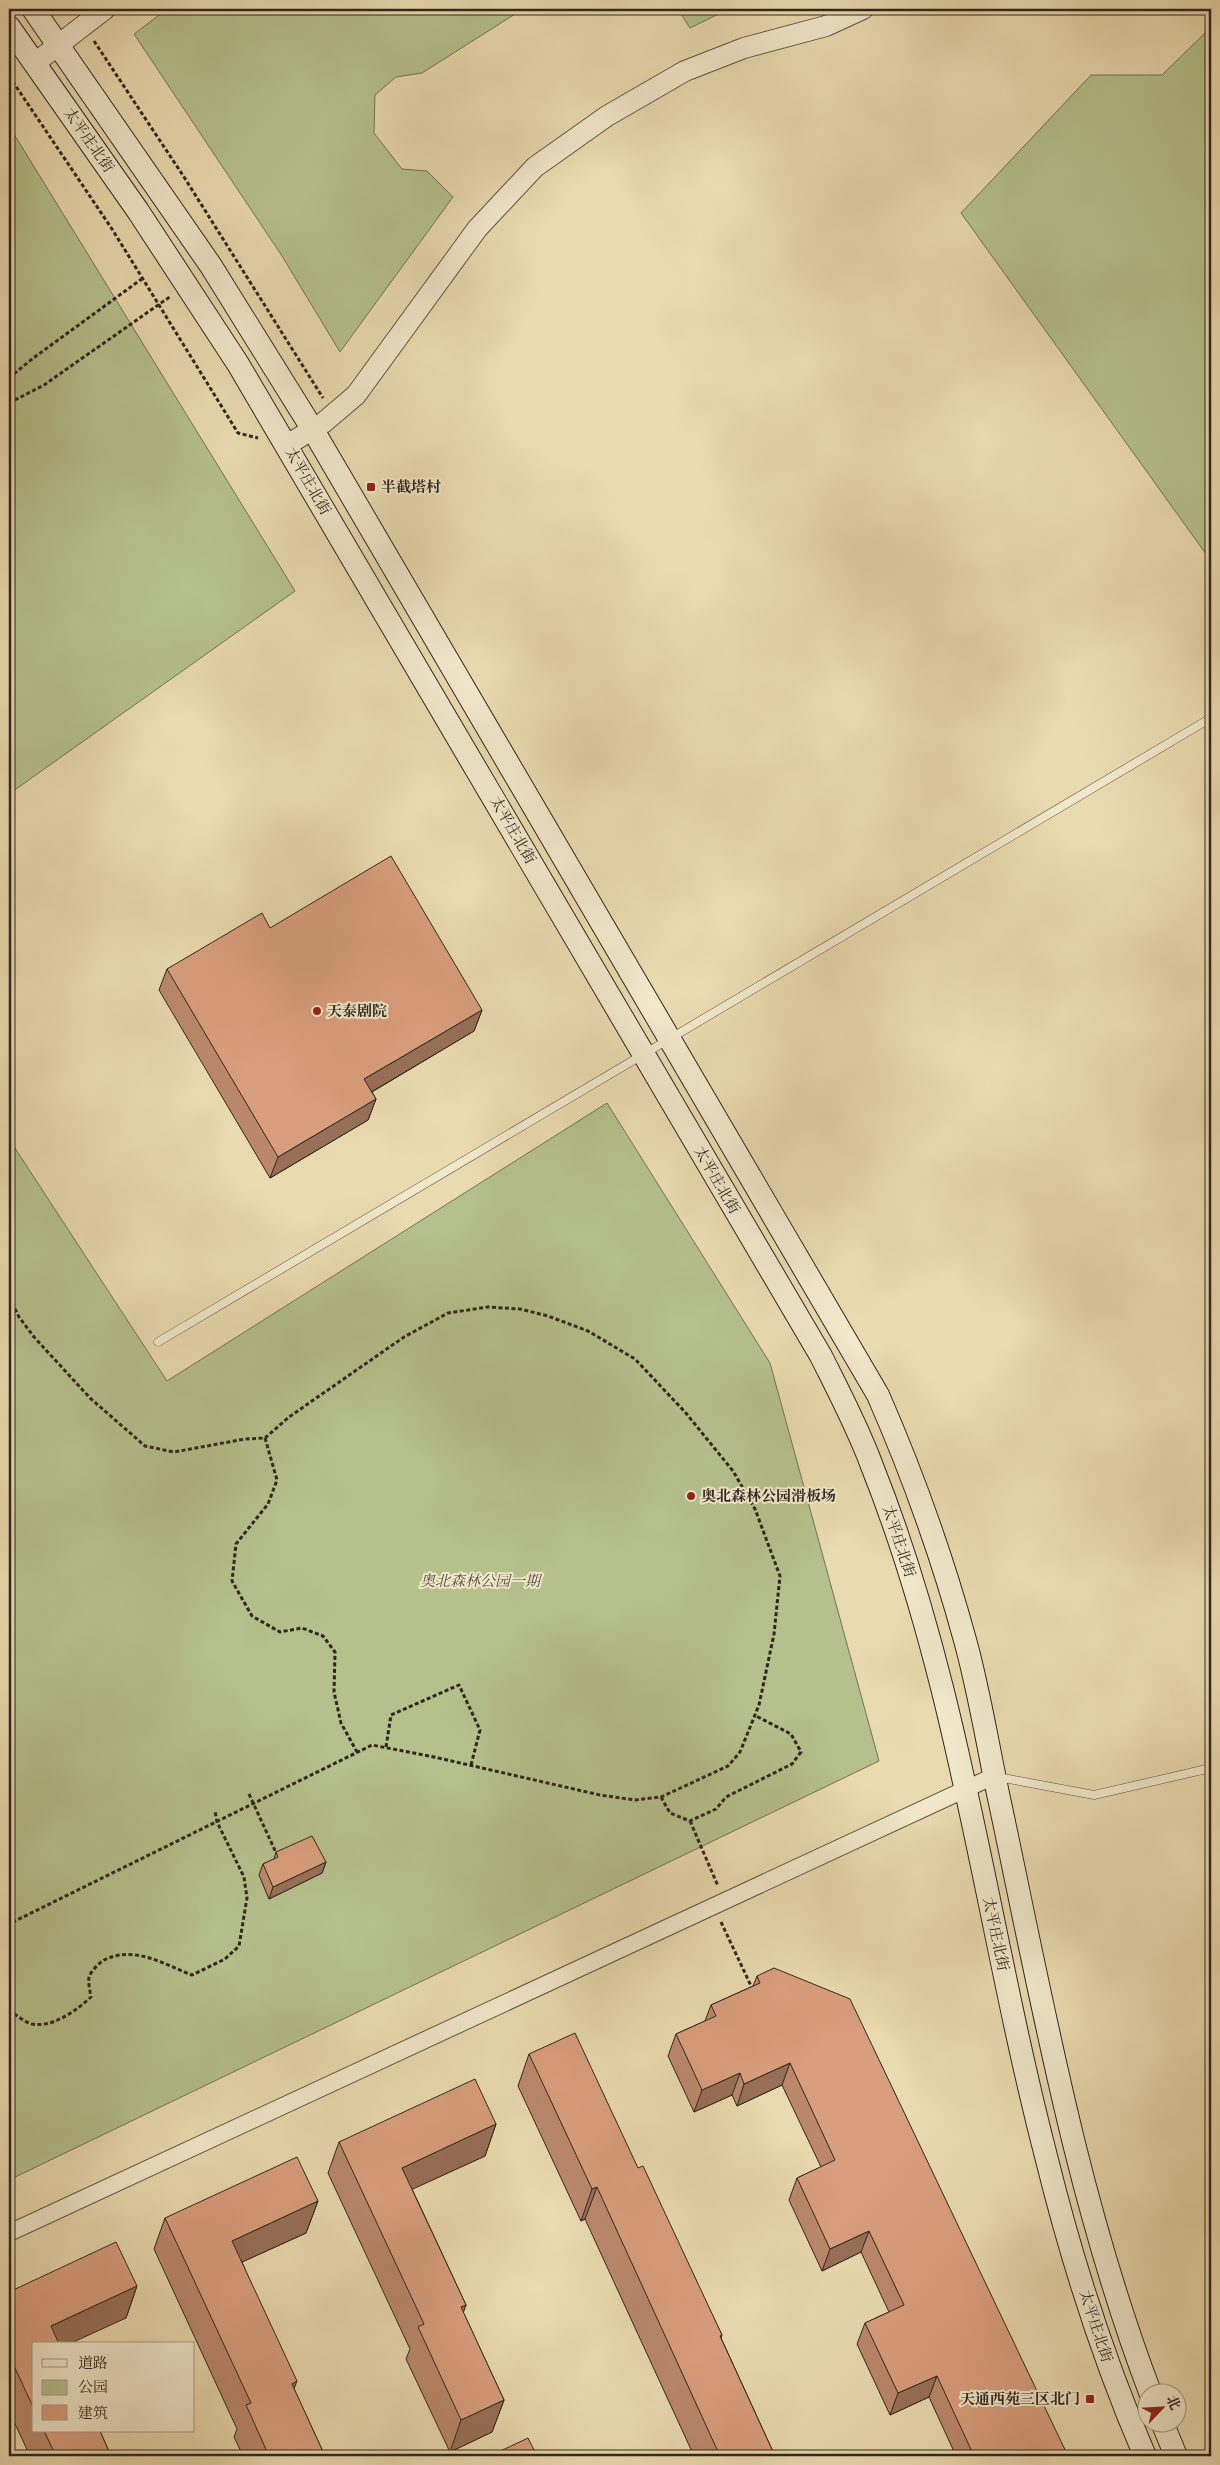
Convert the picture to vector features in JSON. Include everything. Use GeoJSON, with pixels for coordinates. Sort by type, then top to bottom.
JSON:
{"type":"FeatureCollection","features":[{"type":"Feature","properties":{"kind":"main road","name":"太平庄北街"},"geometry":{"type":"LineString","coordinates":[[33,9],[211,266],[313,430],[670,1037],[882,1403],[904,1455],[945,1571],[982,1710],[994,1776],[1076,2151],[1115,2292],[1146,2382]]}},
{"type":"Feature","properties":{"kind":"main road","name":"太平庄北街"},"geometry":{"type":"LineString","coordinates":[[9,27],[187,284],[287,445],[821,1356],[848,1409],[872,1465],[912,1580],[966,1790],[1028,2080],[1059,2205],[1114,2379],[1145,2456]]}},
{"type":"Feature","properties":{"kind":"main road"},"geometry":{"type":"LineString","coordinates":[[1166,2432],[1176,2456]]}},
{"type":"Feature","properties":{"kind":"street"},"geometry":{"type":"LineString","coordinates":[[35,62],[106,9]]}},
{"type":"Feature","properties":{"kind":"street"},"geometry":{"type":"LineString","coordinates":[[287,445],[334,415],[366,384],[477,228],[534,167],[607,116],[685,70],[744,48],[826,26],[863,9]]}},
{"type":"Feature","properties":{"kind":"street"},"geometry":{"type":"LineString","coordinates":[[9,2232],[719,1905],[994,1776]]}},
{"type":"Feature","properties":{"kind":"lane"},"geometry":{"type":"LineString","coordinates":[[158,1342],[1211,718]]}},
{"type":"Feature","properties":{"kind":"lane"},"geometry":{"type":"LineString","coordinates":[[994,1776],[1094,1795],[1211,1768]]}},
{"type":"Feature","properties":{"kind":"path"},"geometry":{"type":"LineString","coordinates":[[83,25],[184,177],[334,415]]}},
{"type":"Feature","properties":{"kind":"path"},"geometry":{"type":"LineString","coordinates":[[9,76],[160,304],[238,433],[287,445]]}},
{"type":"Feature","properties":{"kind":"path"},"geometry":{"type":"LineString","coordinates":[[9,378],[143,278]]}},
{"type":"Feature","properties":{"kind":"path"},"geometry":{"type":"LineString","coordinates":[[9,403],[44,385],[187,284]]}},
{"type":"Feature","properties":{"kind":"path"},"geometry":{"type":"LineString","coordinates":[[9,1298],[19,1317],[34,1337],[90,1398],[145,1446],[174,1452],[245,1439],[265,1438],[289,1417],[404,1337],[448,1313],[488,1308],[520,1309],[548,1316],[588,1331],[635,1359],[685,1412],[733,1471],[755,1509],[780,1576],[774,1634],[756,1716],[740,1752],[728,1766],[661,1797],[634,1800],[600,1795],[471,1765],[372,1745],[9,1924]]}},
{"type":"Feature","properties":{"kind":"path"},"geometry":{"type":"LineString","coordinates":[[265,1438],[277,1480],[268,1504],[236,1544],[232,1581],[252,1616],[280,1632],[302,1628],[324,1636],[334,1652],[334,1692],[341,1723],[357,1752]]}},
{"type":"Feature","properties":{"kind":"path"},"geometry":{"type":"LineString","coordinates":[[386,1747],[391,1715],[459,1685],[480,1730],[471,1765]]}},
{"type":"Feature","properties":{"kind":"path"},"geometry":{"type":"LineString","coordinates":[[690,1821],[716,1809],[726,1797],[792,1764],[801,1752],[791,1734],[756,1716]]}},
{"type":"Feature","properties":{"kind":"path"},"geometry":{"type":"LineString","coordinates":[[249,1794],[279,1860]]}},
{"type":"Feature","properties":{"kind":"path"},"geometry":{"type":"LineString","coordinates":[[661,1797],[670,1812],[690,1821],[719,1905],[755,1995]]}},
{"type":"Feature","properties":{"kind":"path"},"geometry":{"type":"LineString","coordinates":[[9,2010],[32,2024],[52,2022],[76,2010],[91,1997],[90,1976],[99,1963],[115,1955],[131,1953],[148,1956],[192,1975],[225,1959],[239,1946],[248,1898],[244,1877],[217,1822],[215,1811]]}},
{"type":"Feature","properties":{"kind":"green space"},"geometry":{"type":"Polygon","coordinates":[[[167,9],[523,9],[422,73],[396,77],[375,95],[374,133],[402,169],[427,171],[453,197],[340,352],[282,256],[134,34],[167,9]]]}},
{"type":"Feature","properties":{"kind":"green space"},"geometry":{"type":"Polygon","coordinates":[[[678,9],[729,9],[690,28],[678,9]]]}},
{"type":"Feature","properties":{"kind":"green space"},"geometry":{"type":"Polygon","coordinates":[[[1211,27],[1211,561],[961,213],[1091,75],[1162,75],[1211,27]]]}},
{"type":"Feature","properties":{"kind":"green space"},"geometry":{"type":"Polygon","coordinates":[[[9,126],[295,591],[9,794],[9,126]]]}},
{"type":"Feature","properties":{"kind":"green space","name":"奥北森林公园一期"},"geometry":{"type":"Polygon","coordinates":[[[607,1103],[770,1363],[879,1761],[9,2180],[9,1139],[167,1381],[607,1103]]]}},
{"type":"Feature","properties":{"kind":"building","name":"天泰剧院"},"geometry":{"type":"Polygon","coordinates":[[[391,856],[482,1010],[364,1079],[376,1099],[278,1157],[167,969],[262,913],[270,928],[391,856]]]}},
{"type":"Feature","properties":{"kind":"building"},"geometry":{"type":"Polygon","coordinates":[[[312,1836],[326,1862],[273,1887],[263,1864],[278,1857],[276,1852],[312,1836]]]}},
{"type":"Feature","properties":{"kind":"building"},"geometry":{"type":"Polygon","coordinates":[[[774,1968],[850,1999],[1068,2456],[974,2456],[937,2376],[898,2393],[865,2323],[904,2305],[869,2231],[830,2249],[797,2178],[835,2160],[790,2063],[744,2084],[740,2073],[702,2090],[676,2034],[716,2016],[711,2005],[760,1983],[757,1976],[774,1968]]]}},
{"type":"Feature","properties":{"kind":"building"},"geometry":{"type":"Polygon","coordinates":[[[575,2033],[638,2168],[643,2166],[722,2335],[720,2336],[775,2456],[720,2456],[597,2187],[592,2189],[529,2054],[575,2033]]]}},
{"type":"Feature","properties":{"kind":"building"},"geometry":{"type":"Polygon","coordinates":[[[475,2079],[496,2124],[402,2168],[466,2305],[461,2307],[504,2400],[461,2420],[418,2327],[424,2324],[339,2142],[475,2079]]]}},
{"type":"Feature","properties":{"kind":"building"},"geometry":{"type":"Polygon","coordinates":[[[297,2157],[318,2201],[232,2241],[297,2381],[292,2384],[325,2456],[269,2456],[246,2405],[251,2403],[165,2218],[297,2157]]]}},
{"type":"Feature","properties":{"kind":"building"},"geometry":{"type":"Polygon","coordinates":[[[116,2242],[137,2286],[51,2326],[58,2342],[32,2342],[32,2405],[9,2355],[9,2292],[116,2242]]]}},
{"type":"Feature","properties":{"kind":"building"},"geometry":{"type":"Polygon","coordinates":[[[44,2432],[100,2432],[111,2456],[56,2456],[44,2432]]]}},
{"type":"Feature","properties":{"kind":"building"},"geometry":{"type":"Polygon","coordinates":[[[528,2438],[537,2456],[490,2456],[528,2438]]]}},
{"type":"Feature","properties":{"kind":"place","name":"半截塔村"},"geometry":{"type":"Point","coordinates":[371,487]}},
{"type":"Feature","properties":{"kind":"place","name":"天泰剧院"},"geometry":{"type":"Point","coordinates":[317,1011]}},
{"type":"Feature","properties":{"kind":"place","name":"奥北森林公园滑板场"},"geometry":{"type":"Point","coordinates":[691,1496]}},
{"type":"Feature","properties":{"kind":"place","name":"天通西苑三区北门"},"geometry":{"type":"Point","coordinates":[1090,2399]}}]}
